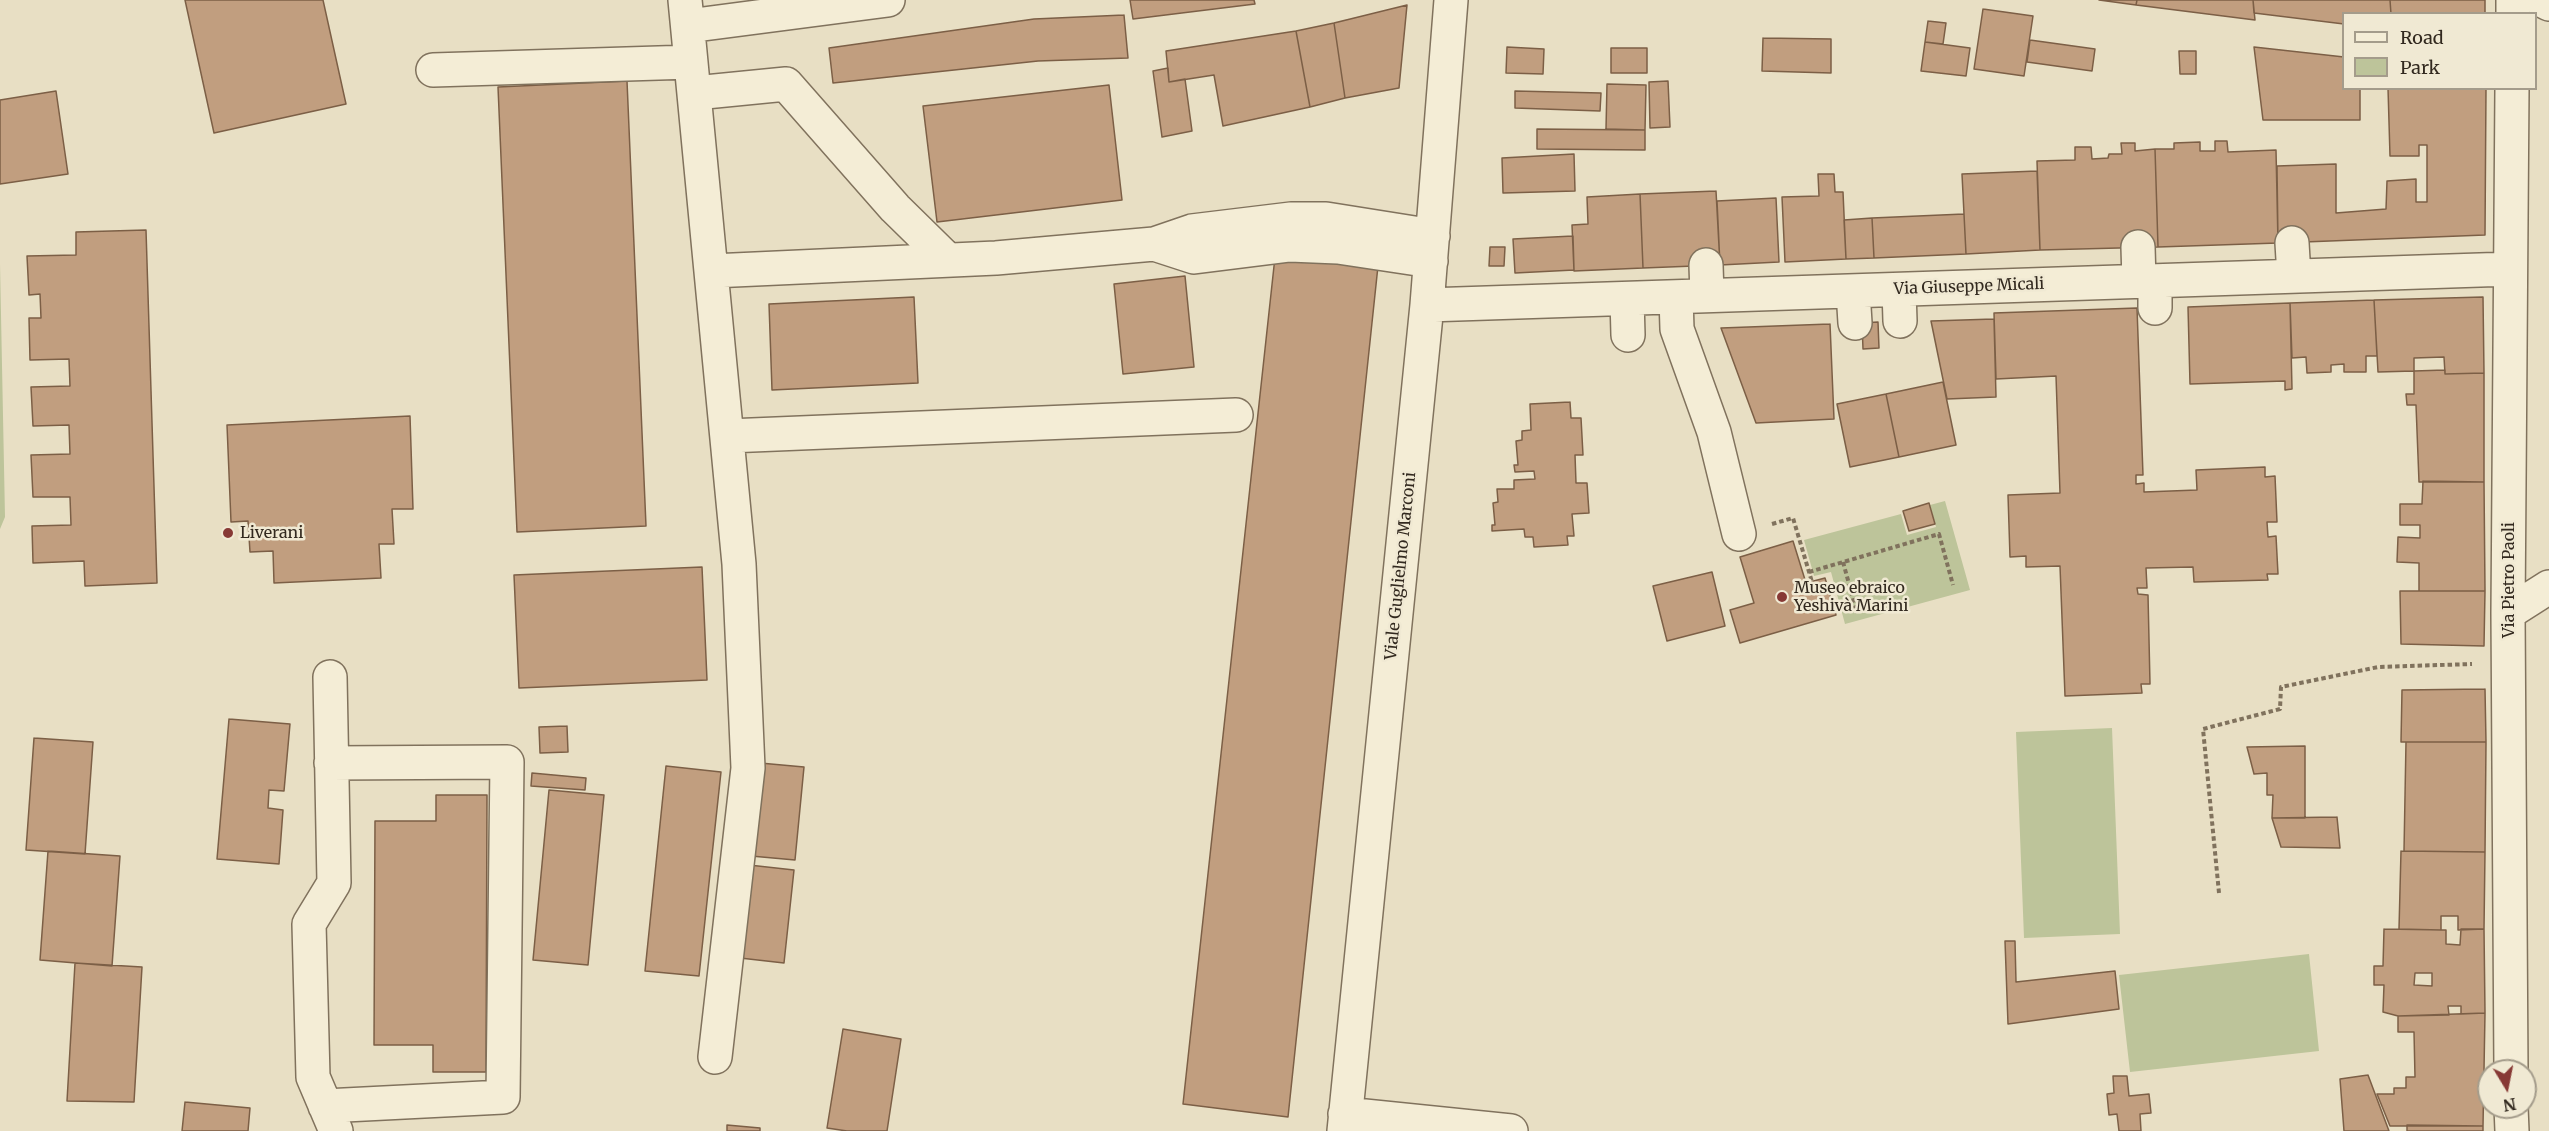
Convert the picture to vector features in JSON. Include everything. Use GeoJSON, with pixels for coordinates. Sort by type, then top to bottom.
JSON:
{"type":"FeatureCollection","features":[{"type":"Feature","properties":{"kind":"street"},"geometry":{"type":"LineString","coordinates":[[715,1057],[748,768],[739,564],[686,13],[888,0]]}},
{"type":"Feature","properties":{"kind":"street","name":"Viale Guglielmo Marconi"},"geometry":{"type":"LineString","coordinates":[[1344,1122],[1427,305],[1451,0]]}},
{"type":"Feature","properties":{"kind":"street"},"geometry":{"type":"LineString","coordinates":[[2541,0],[2549,4]]}},
{"type":"Feature","properties":{"kind":"street"},"geometry":{"type":"LineString","coordinates":[[433,70],[693,77],[786,84],[895,208],[948,260]]}},
{"type":"Feature","properties":{"kind":"street","name":"Via Pietro Paoli"},"geometry":{"type":"LineString","coordinates":[[2511,1059],[2508,613],[2512,90]]}},
{"type":"Feature","properties":{"kind":"street"},"geometry":{"type":"LineString","coordinates":[[2292,243],[2294,276]]}},
{"type":"Feature","properties":{"kind":"street"},"geometry":{"type":"LineString","coordinates":[[712,271],[948,260],[1154,244],[1194,257],[1290,245],[1338,248],[1432,248]]}},
{"type":"Feature","properties":{"kind":"street"},"geometry":{"type":"LineString","coordinates":[[2138,247],[2150,290]]}},
{"type":"Feature","properties":{"kind":"street","name":"Via Giuseppe Micali"},"geometry":{"type":"LineString","coordinates":[[1427,305],[1627,298],[1696,286],[1875,306],[2053,298],[2294,276],[2510,269]]}},
{"type":"Feature","properties":{"kind":"street"},"geometry":{"type":"LineString","coordinates":[[1696,286],[1677,330],[1714,432],[1739,534]]}},
{"type":"Feature","properties":{"kind":"street"},"geometry":{"type":"LineString","coordinates":[[1627,298],[1628,335]]}},
{"type":"Feature","properties":{"kind":"street"},"geometry":{"type":"LineString","coordinates":[[728,436],[1236,415]]}},
{"type":"Feature","properties":{"kind":"street"},"geometry":{"type":"LineString","coordinates":[[2508,613],[2549,586]]}},
{"type":"Feature","properties":{"kind":"street"},"geometry":{"type":"LineString","coordinates":[[330,677],[345,763],[334,884],[309,924],[313,1077],[331,1118],[503,1097],[507,762],[345,763]]}},
{"type":"Feature","properties":{"kind":"street"},"geometry":{"type":"LineString","coordinates":[[1344,1122],[1511,1131]]}},
{"type":"Feature","properties":{"kind":"path"},"geometry":{"type":"LineString","coordinates":[[1739,534],[1793,518],[1812,582]]}},
{"type":"Feature","properties":{"kind":"path"},"geometry":{"type":"LineString","coordinates":[[1809,572],[1939,534],[1953,585]]}},
{"type":"Feature","properties":{"kind":"path"},"geometry":{"type":"LineString","coordinates":[[1843,562],[1857,613]]}},
{"type":"Feature","properties":{"kind":"path"},"geometry":{"type":"LineString","coordinates":[[2219,893],[2203,729],[2280,709],[2281,687],[2379,668],[2509,662]]}},
{"type":"Feature","properties":{"kind":"green space"},"geometry":{"type":"Polygon","coordinates":[[[0,264],[5,517],[0,529],[0,264]]]}},
{"type":"Feature","properties":{"kind":"green space"},"geometry":{"type":"Polygon","coordinates":[[[1945,501],[1970,590],[1845,624],[1831,572],[1814,576],[1804,540],[1901,514],[1907,535],[1936,527],[1930,505],[1945,501]]]}},
{"type":"Feature","properties":{"kind":"green space"},"geometry":{"type":"Polygon","coordinates":[[[2112,728],[2120,934],[2024,938],[2016,732],[2112,728]]]}},
{"type":"Feature","properties":{"kind":"green space"},"geometry":{"type":"Polygon","coordinates":[[[2309,954],[2319,1051],[2130,1072],[2119,975],[2309,954]]]}},
{"type":"Feature","properties":{"kind":"building"},"geometry":{"type":"Polygon","coordinates":[[[185,0],[323,0],[346,104],[214,133],[185,0]]]}},
{"type":"Feature","properties":{"kind":"building"},"geometry":{"type":"Polygon","coordinates":[[[1130,0],[1254,0],[1255,4],[1133,19],[1130,0]]]}},
{"type":"Feature","properties":{"kind":"building"},"geometry":{"type":"Polygon","coordinates":[[[2099,0],[2137,0],[2136,5],[2099,0]]]}},
{"type":"Feature","properties":{"kind":"building"},"geometry":{"type":"Polygon","coordinates":[[[2137,0],[2253,0],[2255,20],[2136,5],[2137,0]]]}},
{"type":"Feature","properties":{"kind":"building"},"geometry":{"type":"Polygon","coordinates":[[[2253,0],[2390,0],[2391,12],[2342,12],[2342,24],[2254,13],[2253,0]]]}},
{"type":"Feature","properties":{"kind":"building"},"geometry":{"type":"Polygon","coordinates":[[[2390,0],[2485,0],[2485,12],[2391,12],[2390,0]]]}},
{"type":"Feature","properties":{"kind":"building"},"geometry":{"type":"Polygon","coordinates":[[[1407,5],[1399,88],[1345,98],[1334,23],[1407,5]]]}},
{"type":"Feature","properties":{"kind":"building"},"geometry":{"type":"Polygon","coordinates":[[[1983,9],[2033,16],[2024,76],[1974,69],[1983,9]]]}},
{"type":"Feature","properties":{"kind":"building"},"geometry":{"type":"Polygon","coordinates":[[[1124,15],[1128,58],[1038,61],[833,83],[829,48],[1034,19],[1124,15]]]}},
{"type":"Feature","properties":{"kind":"building"},"geometry":{"type":"Polygon","coordinates":[[[1928,21],[1946,23],[1943,44],[1925,42],[1928,21]]]}},
{"type":"Feature","properties":{"kind":"building"},"geometry":{"type":"Polygon","coordinates":[[[1334,23],[1345,98],[1310,107],[1296,31],[1334,23]]]}},
{"type":"Feature","properties":{"kind":"building"},"geometry":{"type":"Polygon","coordinates":[[[1296,31],[1310,107],[1223,126],[1214,75],[1169,82],[1166,51],[1296,31]]]}},
{"type":"Feature","properties":{"kind":"building"},"geometry":{"type":"Polygon","coordinates":[[[1763,38],[1831,39],[1831,73],[1762,71],[1763,38]]]}},
{"type":"Feature","properties":{"kind":"building"},"geometry":{"type":"Polygon","coordinates":[[[2030,40],[2095,49],[2092,71],[2027,62],[2030,40]]]}},
{"type":"Feature","properties":{"kind":"building"},"geometry":{"type":"Polygon","coordinates":[[[1925,42],[1970,48],[1966,76],[1921,71],[1925,42]]]}},
{"type":"Feature","properties":{"kind":"building"},"geometry":{"type":"Polygon","coordinates":[[[1507,47],[1544,49],[1543,74],[1506,73],[1507,47]]]}},
{"type":"Feature","properties":{"kind":"building"},"geometry":{"type":"Polygon","coordinates":[[[2254,47],[2342,57],[2342,90],[2360,90],[2360,120],[2263,120],[2254,47]]]}},
{"type":"Feature","properties":{"kind":"building"},"geometry":{"type":"Polygon","coordinates":[[[1611,48],[1647,48],[1647,73],[1611,73],[1611,48]]]}},
{"type":"Feature","properties":{"kind":"building"},"geometry":{"type":"Polygon","coordinates":[[[2179,51],[2196,51],[2196,74],[2180,74],[2179,51]]]}},
{"type":"Feature","properties":{"kind":"building"},"geometry":{"type":"Polygon","coordinates":[[[1168,68],[1169,82],[1185,79],[1192,131],[1162,137],[1153,71],[1168,68]]]}},
{"type":"Feature","properties":{"kind":"building"},"geometry":{"type":"Polygon","coordinates":[[[627,81],[646,526],[517,532],[498,87],[627,81]]]}},
{"type":"Feature","properties":{"kind":"building"},"geometry":{"type":"Polygon","coordinates":[[[1668,81],[1670,127],[1650,128],[1649,82],[1668,81]]]}},
{"type":"Feature","properties":{"kind":"building"},"geometry":{"type":"Polygon","coordinates":[[[1607,84],[1646,85],[1645,130],[1606,129],[1607,84]]]}},
{"type":"Feature","properties":{"kind":"building"},"geometry":{"type":"Polygon","coordinates":[[[1109,85],[1122,200],[937,222],[923,106],[1109,85]]]}},
{"type":"Feature","properties":{"kind":"building"},"geometry":{"type":"Polygon","coordinates":[[[2388,90],[2486,90],[2485,235],[2278,243],[2277,166],[2336,164],[2336,213],[2386,209],[2387,181],[2416,179],[2416,202],[2427,202],[2427,145],[2419,145],[2419,156],[2390,156],[2388,90]]]}},
{"type":"Feature","properties":{"kind":"building"},"geometry":{"type":"Polygon","coordinates":[[[56,91],[68,174],[0,184],[0,100],[56,91]]]}},
{"type":"Feature","properties":{"kind":"building"},"geometry":{"type":"Polygon","coordinates":[[[1515,91],[1601,93],[1600,111],[1515,108],[1515,91]]]}},
{"type":"Feature","properties":{"kind":"building"},"geometry":{"type":"Polygon","coordinates":[[[1537,129],[1645,130],[1645,150],[1537,149],[1537,129]]]}},
{"type":"Feature","properties":{"kind":"building"},"geometry":{"type":"Polygon","coordinates":[[[2215,141],[2227,141],[2228,152],[2276,150],[2278,243],[2158,247],[2155,149],[2174,149],[2174,143],[2200,142],[2200,151],[2215,151],[2215,141]]]}},
{"type":"Feature","properties":{"kind":"building"},"geometry":{"type":"Polygon","coordinates":[[[2121,143],[2135,143],[2135,151],[2155,149],[2158,247],[2040,250],[2037,161],[2075,160],[2075,147],[2091,147],[2092,159],[2108,158],[2109,154],[2122,154],[2121,143]]]}},
{"type":"Feature","properties":{"kind":"building"},"geometry":{"type":"Polygon","coordinates":[[[1574,154],[1575,191],[1503,193],[1502,158],[1574,154]]]}},
{"type":"Feature","properties":{"kind":"building"},"geometry":{"type":"Polygon","coordinates":[[[2037,171],[2040,250],[1966,254],[1962,174],[2037,171]]]}},
{"type":"Feature","properties":{"kind":"building"},"geometry":{"type":"Polygon","coordinates":[[[1818,174],[1834,174],[1835,192],[1843,192],[1846,259],[1785,262],[1782,197],[1819,196],[1818,174]]]}},
{"type":"Feature","properties":{"kind":"building"},"geometry":{"type":"Polygon","coordinates":[[[1716,191],[1720,265],[1643,268],[1640,194],[1716,191]]]}},
{"type":"Feature","properties":{"kind":"building"},"geometry":{"type":"Polygon","coordinates":[[[1640,194],[1643,268],[1574,271],[1572,225],[1588,224],[1587,197],[1640,194]]]}},
{"type":"Feature","properties":{"kind":"building"},"geometry":{"type":"Polygon","coordinates":[[[1776,198],[1779,262],[1720,265],[1717,201],[1776,198]]]}},
{"type":"Feature","properties":{"kind":"building"},"geometry":{"type":"Polygon","coordinates":[[[1964,214],[1966,254],[1874,258],[1872,218],[1964,214]]]}},
{"type":"Feature","properties":{"kind":"building"},"geometry":{"type":"Polygon","coordinates":[[[1872,218],[1874,258],[1846,259],[1844,220],[1872,218]]]}},
{"type":"Feature","properties":{"kind":"building"},"geometry":{"type":"Polygon","coordinates":[[[146,230],[157,583],[85,586],[84,561],[33,563],[32,526],[71,525],[70,497],[33,497],[31,455],[70,454],[69,425],[33,426],[31,387],[70,386],[69,359],[30,360],[29,318],[41,318],[40,294],[29,295],[27,256],[76,255],[76,232],[146,230]]]}},
{"type":"Feature","properties":{"kind":"building"},"geometry":{"type":"Polygon","coordinates":[[[1573,236],[1574,270],[1515,273],[1513,239],[1573,236]]]}},
{"type":"Feature","properties":{"kind":"building"},"geometry":{"type":"Polygon","coordinates":[[[1490,247],[1505,247],[1504,266],[1489,266],[1490,247]]]}},
{"type":"Feature","properties":{"kind":"building"},"geometry":{"type":"Polygon","coordinates":[[[1275,257],[1378,266],[1288,1117],[1183,1104],[1275,257]]]}},
{"type":"Feature","properties":{"kind":"building"},"geometry":{"type":"Polygon","coordinates":[[[1185,276],[1194,367],[1123,374],[1114,284],[1185,276]]]}},
{"type":"Feature","properties":{"kind":"building"},"geometry":{"type":"Polygon","coordinates":[[[914,297],[918,383],[772,390],[769,304],[914,297]]]}},
{"type":"Feature","properties":{"kind":"building"},"geometry":{"type":"Polygon","coordinates":[[[2483,297],[2484,373],[2445,374],[2444,357],[2414,358],[2414,371],[2378,372],[2374,300],[2483,297]]]}},
{"type":"Feature","properties":{"kind":"building"},"geometry":{"type":"Polygon","coordinates":[[[2374,300],[2377,356],[2366,356],[2366,372],[2344,372],[2344,364],[2331,365],[2331,372],[2307,373],[2306,357],[2292,358],[2290,303],[2374,300]]]}},
{"type":"Feature","properties":{"kind":"building"},"geometry":{"type":"Polygon","coordinates":[[[2290,303],[2292,389],[2285,390],[2285,381],[2190,384],[2188,307],[2290,303]]]}},
{"type":"Feature","properties":{"kind":"building"},"geometry":{"type":"Polygon","coordinates":[[[2137,308],[2143,475],[2136,475],[2136,484],[2144,483],[2144,492],[2197,490],[2196,470],[2265,467],[2265,477],[2275,476],[2277,522],[2267,522],[2268,537],[2276,536],[2278,574],[2267,574],[2268,580],[2194,582],[2193,567],[2146,568],[2147,588],[2137,588],[2138,594],[2148,595],[2150,684],[2141,684],[2142,693],[2065,696],[2060,566],[2026,567],[2026,556],[2010,557],[2008,495],[2060,493],[2056,376],[1996,379],[1994,313],[2137,308]]]}},
{"type":"Feature","properties":{"kind":"building"},"geometry":{"type":"Polygon","coordinates":[[[1994,319],[1996,397],[1947,399],[1931,321],[1994,319]]]}},
{"type":"Feature","properties":{"kind":"building"},"geometry":{"type":"Polygon","coordinates":[[[1878,322],[1879,348],[1863,349],[1862,323],[1878,322]]]}},
{"type":"Feature","properties":{"kind":"building"},"geometry":{"type":"Polygon","coordinates":[[[1830,324],[1834,419],[1756,423],[1721,328],[1830,324]]]}},
{"type":"Feature","properties":{"kind":"building"},"geometry":{"type":"Polygon","coordinates":[[[2445,370],[2445,374],[2484,373],[2484,482],[2419,482],[2416,405],[2407,405],[2406,394],[2414,394],[2414,371],[2445,370]]]}},
{"type":"Feature","properties":{"kind":"building"},"geometry":{"type":"Polygon","coordinates":[[[1943,382],[1956,445],[1899,457],[1886,394],[1943,382]]]}},
{"type":"Feature","properties":{"kind":"building"},"geometry":{"type":"Polygon","coordinates":[[[1886,394],[1899,457],[1850,467],[1837,404],[1886,394]]]}},
{"type":"Feature","properties":{"kind":"building"},"geometry":{"type":"Polygon","coordinates":[[[1570,402],[1571,418],[1581,418],[1583,455],[1575,455],[1576,483],[1587,483],[1589,513],[1572,514],[1574,536],[1567,536],[1568,545],[1534,547],[1533,537],[1525,537],[1524,529],[1492,531],[1492,525],[1495,525],[1493,503],[1498,502],[1497,489],[1514,489],[1514,480],[1535,479],[1534,471],[1515,472],[1514,465],[1518,465],[1516,441],[1522,440],[1522,431],[1531,430],[1530,404],[1570,402]]]}},
{"type":"Feature","properties":{"kind":"building"},"geometry":{"type":"Polygon","coordinates":[[[410,416],[413,509],[392,509],[394,544],[379,544],[381,578],[274,583],[273,551],[250,552],[248,521],[231,522],[227,425],[410,416]]]}},
{"type":"Feature","properties":{"kind":"building"},"geometry":{"type":"Polygon","coordinates":[[[2423,481],[2484,482],[2485,591],[2419,591],[2419,563],[2397,562],[2398,537],[2420,538],[2420,525],[2400,525],[2400,504],[2422,504],[2423,481]]]}},
{"type":"Feature","properties":{"kind":"building"},"geometry":{"type":"Polygon","coordinates":[[[1929,503],[1935,524],[1909,531],[1903,511],[1929,503]]]}},
{"type":"Feature","properties":{"kind":"building"},"geometry":{"type":"Polygon","coordinates":[[[1793,541],[1806,583],[1825,578],[1836,615],[1740,643],[1730,610],[1754,603],[1740,557],[1793,541]]]}},
{"type":"Feature","properties":{"kind":"building"},"geometry":{"type":"Polygon","coordinates":[[[702,567],[707,680],[519,688],[514,575],[702,567]]]}},
{"type":"Feature","properties":{"kind":"building"},"geometry":{"type":"Polygon","coordinates":[[[1712,572],[1725,626],[1667,641],[1653,586],[1712,572]]]}},
{"type":"Feature","properties":{"kind":"building"},"geometry":{"type":"Polygon","coordinates":[[[2400,591],[2485,591],[2484,646],[2401,644],[2400,591]]]}},
{"type":"Feature","properties":{"kind":"building"},"geometry":{"type":"Polygon","coordinates":[[[2485,689],[2486,742],[2401,742],[2402,690],[2485,689]]]}},
{"type":"Feature","properties":{"kind":"building"},"geometry":{"type":"Polygon","coordinates":[[[229,719],[290,724],[284,791],[269,790],[268,808],[283,810],[279,864],[217,859],[229,719]]]}},
{"type":"Feature","properties":{"kind":"building"},"geometry":{"type":"Polygon","coordinates":[[[567,726],[568,752],[540,753],[539,727],[567,726]]]}},
{"type":"Feature","properties":{"kind":"building"},"geometry":{"type":"Polygon","coordinates":[[[34,738],[93,742],[85,854],[26,850],[34,738]]]}},
{"type":"Feature","properties":{"kind":"building"},"geometry":{"type":"Polygon","coordinates":[[[2406,742],[2486,742],[2485,852],[2404,851],[2406,742]]]}},
{"type":"Feature","properties":{"kind":"building"},"geometry":{"type":"Polygon","coordinates":[[[2305,746],[2305,818],[2272,818],[2273,795],[2267,795],[2267,773],[2254,774],[2247,747],[2305,746]]]}},
{"type":"Feature","properties":{"kind":"building"},"geometry":{"type":"Polygon","coordinates":[[[760,763],[804,767],[795,860],[751,856],[760,763]]]}},
{"type":"Feature","properties":{"kind":"building"},"geometry":{"type":"Polygon","coordinates":[[[666,766],[721,772],[699,976],[645,971],[666,766]]]}},
{"type":"Feature","properties":{"kind":"building"},"geometry":{"type":"Polygon","coordinates":[[[532,773],[586,778],[585,790],[531,786],[532,773]]]}},
{"type":"Feature","properties":{"kind":"building"},"geometry":{"type":"Polygon","coordinates":[[[549,790],[604,795],[588,965],[533,960],[549,790]]]}},
{"type":"Feature","properties":{"kind":"building"},"geometry":{"type":"Polygon","coordinates":[[[436,795],[487,795],[486,1072],[433,1072],[433,1045],[374,1045],[375,821],[436,821],[436,795]]]}},
{"type":"Feature","properties":{"kind":"building"},"geometry":{"type":"Polygon","coordinates":[[[2337,817],[2340,848],[2281,847],[2272,818],[2337,817]]]}},
{"type":"Feature","properties":{"kind":"building"},"geometry":{"type":"Polygon","coordinates":[[[48,851],[120,856],[112,966],[40,960],[48,851]]]}},
{"type":"Feature","properties":{"kind":"building"},"geometry":{"type":"Polygon","coordinates":[[[2401,851],[2485,852],[2484,929],[2458,930],[2458,916],[2441,916],[2441,930],[2399,929],[2401,851]]]}},
{"type":"Feature","properties":{"kind":"building"},"geometry":{"type":"Polygon","coordinates":[[[749,865],[794,870],[784,963],[740,958],[749,865]]]}},
{"type":"Feature","properties":{"kind":"building"},"geometry":{"type":"Polygon","coordinates":[[[2384,929],[2446,930],[2446,944],[2460,945],[2461,929],[2484,929],[2485,1013],[2461,1014],[2461,1006],[2448,1006],[2449,1015],[2398,1016],[2383,1012],[2384,985],[2374,985],[2374,966],[2383,966],[2384,929]],[[2415,973],[2414,985],[2432,986],[2432,973],[2415,973]]]}},
{"type":"Feature","properties":{"kind":"building"},"geometry":{"type":"Polygon","coordinates":[[[2005,941],[2015,941],[2016,982],[2115,971],[2119,1009],[2008,1024],[2005,941]]]}},
{"type":"Feature","properties":{"kind":"building"},"geometry":{"type":"Polygon","coordinates":[[[75,963],[142,967],[134,1102],[67,1101],[75,963]]]}},
{"type":"Feature","properties":{"kind":"building"},"geometry":{"type":"Polygon","coordinates":[[[2485,1013],[2484,1059],[2477,1059],[2477,1119],[2483,1119],[2483,1126],[2390,1126],[2377,1094],[2394,1094],[2394,1088],[2406,1088],[2406,1077],[2415,1077],[2414,1032],[2398,1032],[2398,1016],[2485,1013]]]}},
{"type":"Feature","properties":{"kind":"building"},"geometry":{"type":"Polygon","coordinates":[[[843,1029],[901,1039],[887,1131],[847,1131],[827,1128],[843,1029]]]}},
{"type":"Feature","properties":{"kind":"building"},"geometry":{"type":"Polygon","coordinates":[[[2368,1075],[2389,1131],[2344,1131],[2340,1079],[2368,1075]]]}},
{"type":"Feature","properties":{"kind":"building"},"geometry":{"type":"Polygon","coordinates":[[[2113,1076],[2127,1076],[2129,1096],[2149,1094],[2151,1113],[2140,1114],[2141,1131],[2119,1131],[2117,1114],[2109,1115],[2107,1094],[2114,1093],[2113,1076]]]}},
{"type":"Feature","properties":{"kind":"building"},"geometry":{"type":"Polygon","coordinates":[[[185,1102],[250,1108],[248,1131],[182,1131],[185,1102]]]}},
{"type":"Feature","properties":{"kind":"building"},"geometry":{"type":"Polygon","coordinates":[[[727,1125],[760,1128],[760,1131],[727,1131],[727,1125]]]}},
{"type":"Feature","properties":{"kind":"building"},"geometry":{"type":"Polygon","coordinates":[[[2407,1125],[2483,1126],[2483,1131],[2407,1131],[2407,1125]]]}},
{"type":"Feature","properties":{"kind":"place","name":"Liverani"},"geometry":{"type":"Point","coordinates":[228,533]}},
{"type":"Feature","properties":{"kind":"place","name":"Museo ebraico Yeshivà Marini"},"geometry":{"type":"Point","coordinates":[1782,597]}}]}
